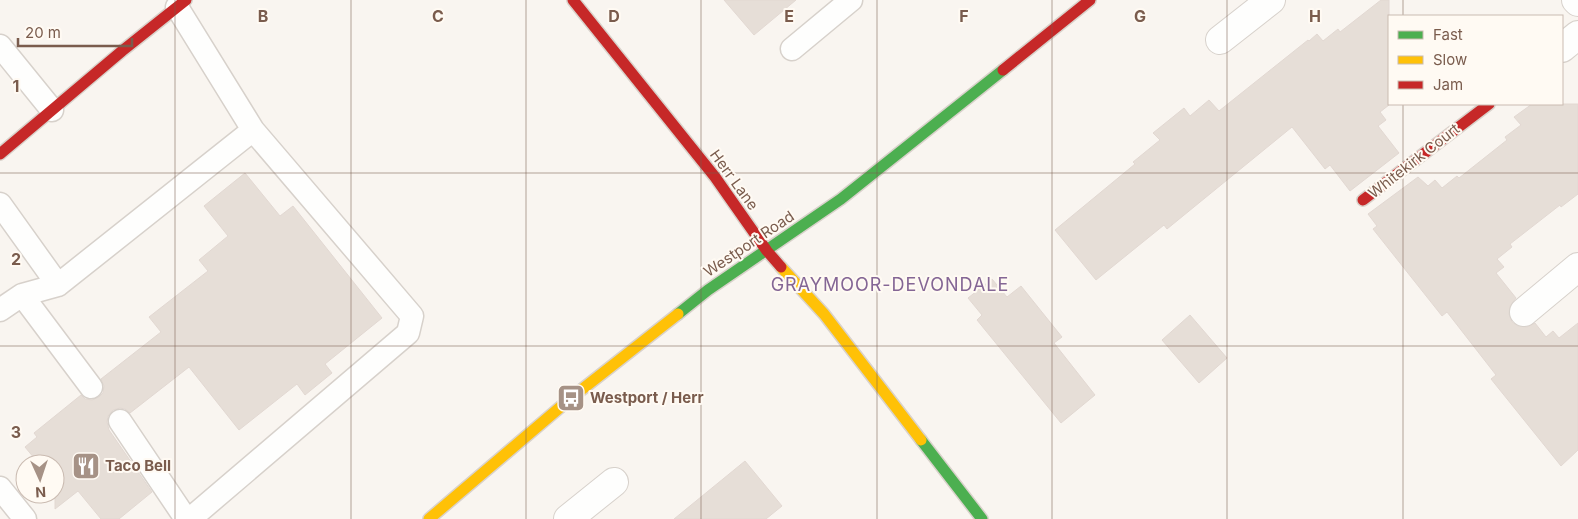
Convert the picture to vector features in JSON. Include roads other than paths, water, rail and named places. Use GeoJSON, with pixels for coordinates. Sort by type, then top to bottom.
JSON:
{"type":"FeatureCollection","features":[{"type":"Feature","properties":{"kind":"main road","name":"Herr Lane"},"geometry":{"type":"LineString","coordinates":[[573,0],[715,177],[767,251],[824,314],[982,519]]}},
{"type":"Feature","properties":{"kind":"main road","name":"Westport Road"},"geometry":{"type":"LineString","coordinates":[[429,519],[571,398],[708,290],[842,199],[1090,0]]}},
{"type":"Feature","properties":{"kind":"main road"},"geometry":{"type":"LineString","coordinates":[[0,154],[181,4]]}},
{"type":"Feature","properties":{"kind":"main road","name":"Whitekirk Court"},"geometry":{"type":"LineString","coordinates":[[1363,200],[1488,105]]}},
{"type":"Feature","properties":{"kind":"street"},"geometry":{"type":"LineString","coordinates":[[1220,40],[1271,0]]}},
{"type":"Feature","properties":{"kind":"street"},"geometry":{"type":"LineString","coordinates":[[1563,47],[1578,35]]}},
{"type":"Feature","properties":{"kind":"street"},"geometry":{"type":"LineString","coordinates":[[1524,312],[1578,267]]}},
{"type":"Feature","properties":{"kind":"street"},"geometry":{"type":"LineString","coordinates":[[568,519],[614,482]]}},
{"type":"Feature","properties":{"kind":"lane"},"geometry":{"type":"LineString","coordinates":[[792,50],[851,0]]}},
{"type":"Feature","properties":{"kind":"lane"},"geometry":{"type":"LineString","coordinates":[[120,421],[188,519],[408,334],[412,316],[253,130],[181,4]]}},
{"type":"Feature","properties":{"kind":"lane"},"geometry":{"type":"LineString","coordinates":[[0,46],[52,110]]}},
{"type":"Feature","properties":{"kind":"lane"},"geometry":{"type":"LineString","coordinates":[[0,310],[22,295],[58,285],[253,130]]}},
{"type":"Feature","properties":{"kind":"lane"},"geometry":{"type":"LineString","coordinates":[[0,204],[58,285]]}},
{"type":"Feature","properties":{"kind":"lane"},"geometry":{"type":"LineString","coordinates":[[22,295],[91,387]]}},
{"type":"Feature","properties":{"kind":"lane"},"geometry":{"type":"LineString","coordinates":[[0,488],[25,519]]}},
{"type":"Feature","properties":{"kind":"place","name":"Westport / Herr"},"geometry":{"type":"Point","coordinates":[571,398]}},
{"type":"Feature","properties":{"kind":"place","name":"Taco Bell"},"geometry":{"type":"Point","coordinates":[86,466]}},
{"type":"Feature","properties":{"kind":"district","name":"GRAYMOOR-DEVONDALE"},"geometry":{"type":"Point","coordinates":[890,285]}}]}
